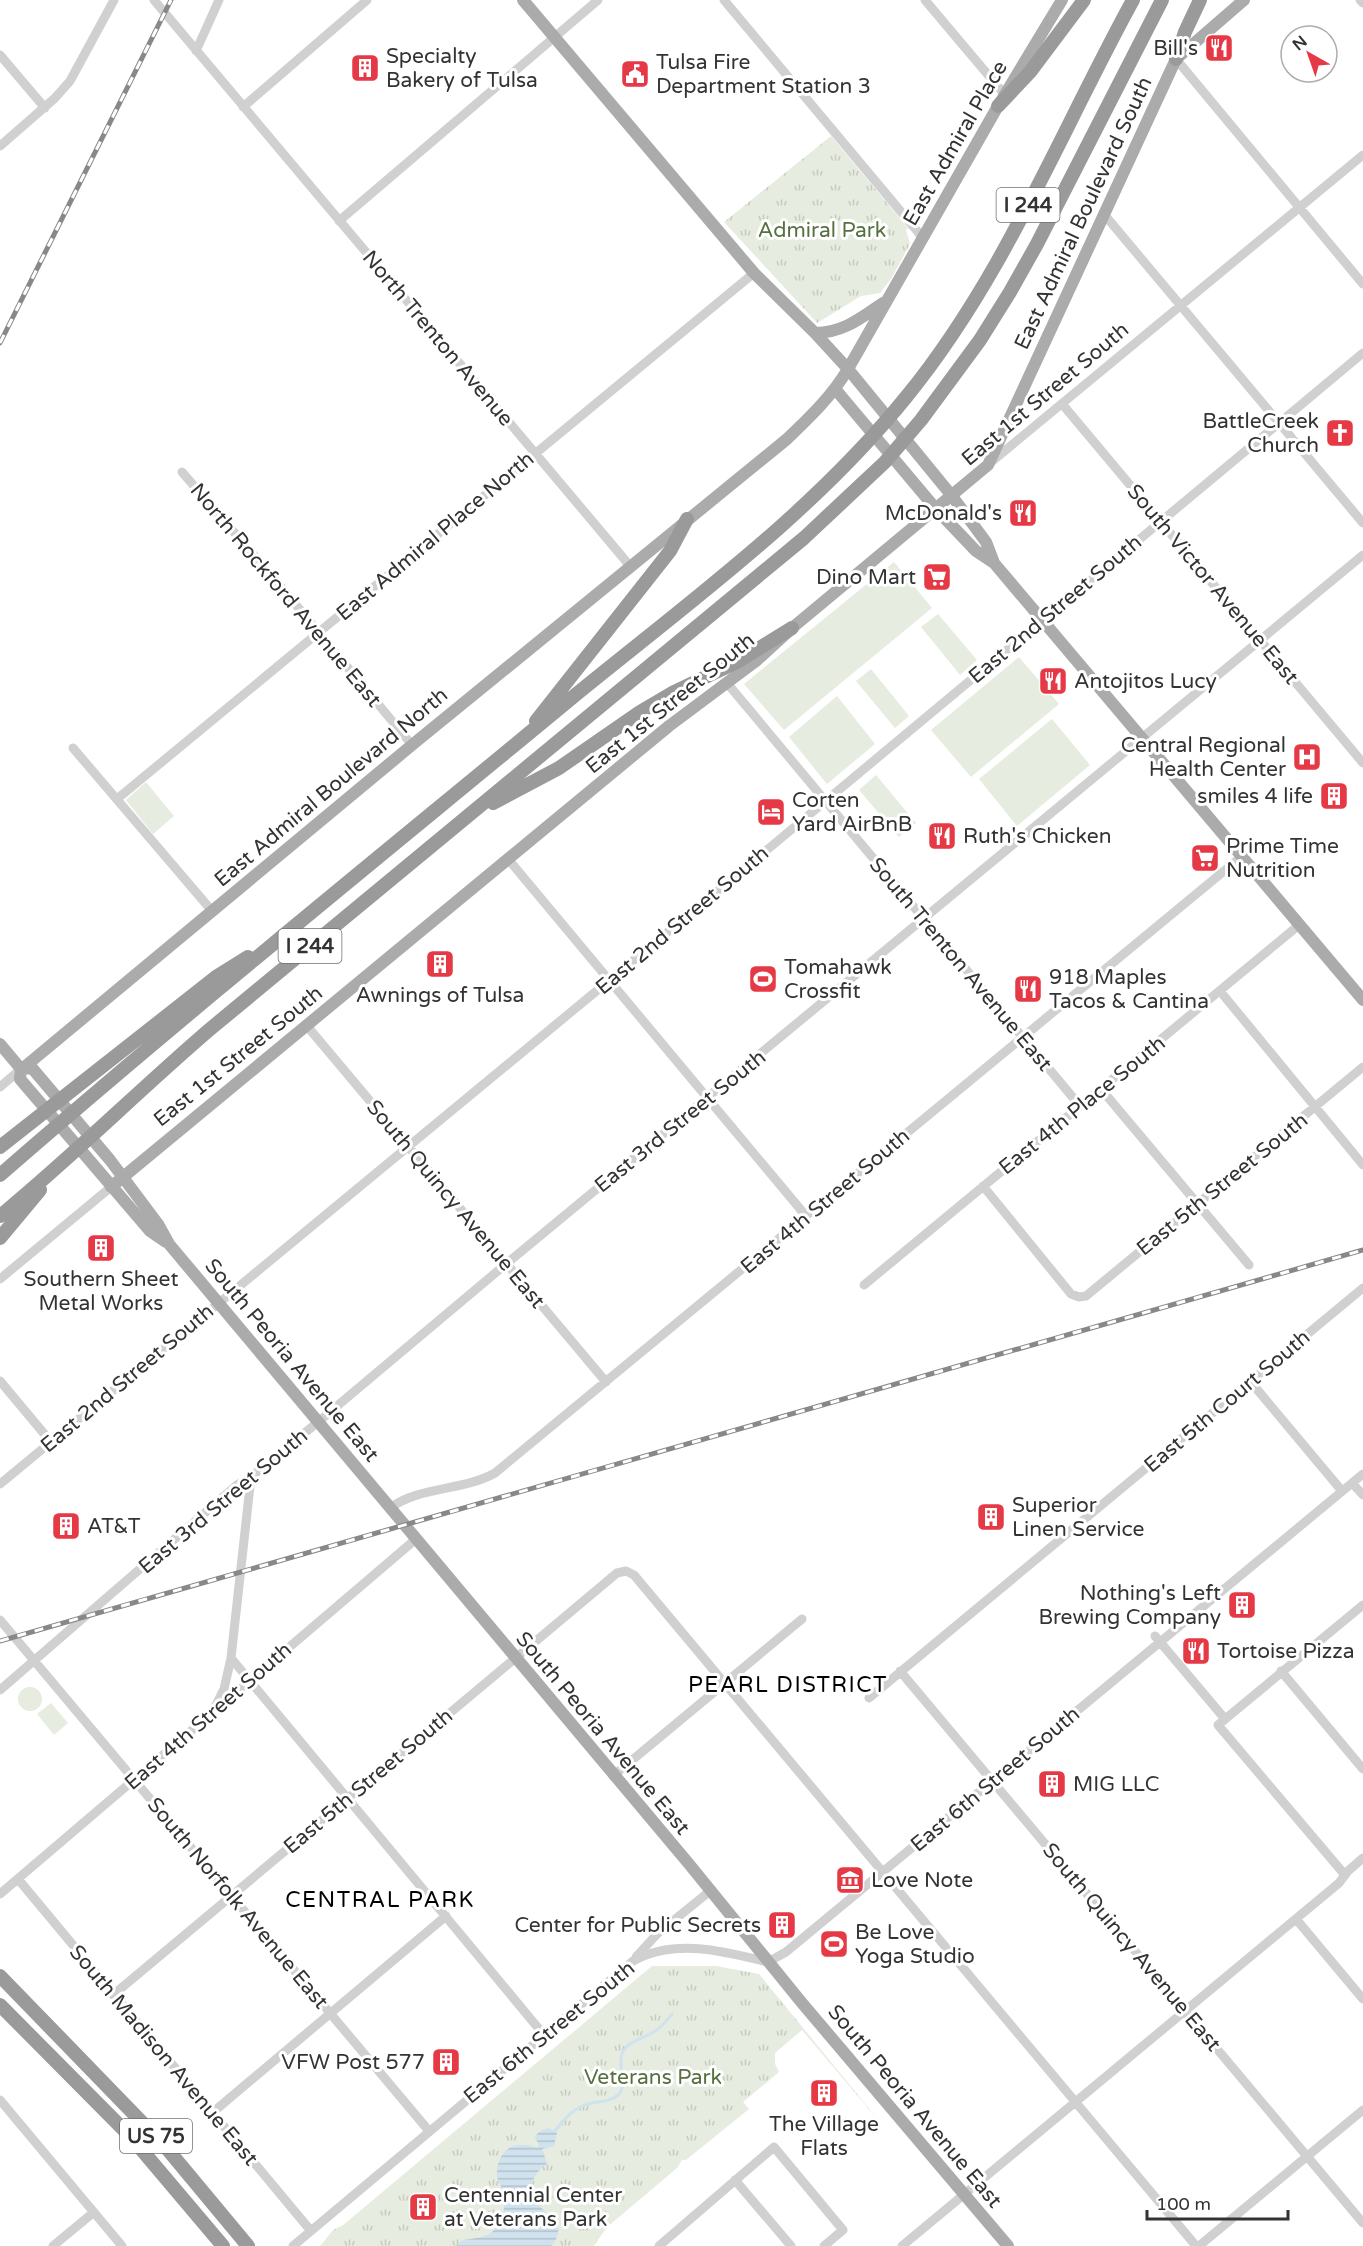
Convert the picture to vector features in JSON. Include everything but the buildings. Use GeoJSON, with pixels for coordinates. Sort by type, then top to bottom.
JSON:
{"type":"FeatureCollection","features":[{"type":"Feature","properties":{"kind":"highway"},"geometry":{"type":"LineString","coordinates":[[1001,100],[1030,72],[1084,0]]}},
{"type":"Feature","properties":{"kind":"highway","name":"I 244"},"geometry":{"type":"LineString","coordinates":[[0,1147],[216,977],[295,927],[803,506],[844,467],[904,400],[948,342],[985,285],[1133,0]]}},
{"type":"Feature","properties":{"kind":"highway","name":"I 244"},"geometry":{"type":"LineString","coordinates":[[0,1216],[54,1171],[208,1030],[804,538],[878,468],[921,420],[980,340],[1010,292],[1162,0]]}},
{"type":"Feature","properties":{"kind":"highway"},"geometry":{"type":"LineString","coordinates":[[1176,59],[1185,32],[1200,0]]}},
{"type":"Feature","properties":{"kind":"highway"},"geometry":{"type":"LineString","coordinates":[[522,740],[584,657],[624,611],[670,551],[687,519]]}},
{"type":"Feature","properties":{"kind":"highway"},"geometry":{"type":"LineString","coordinates":[[467,816],[559,768],[640,712],[674,692],[737,662],[792,628]]}},
{"type":"Feature","properties":{"kind":"highway"},"geometry":{"type":"LineString","coordinates":[[0,1175],[295,927]]}},
{"type":"Feature","properties":{"kind":"highway"},"geometry":{"type":"LineString","coordinates":[[0,1238],[12,1226],[54,1171]]}},
{"type":"Feature","properties":{"kind":"highway","name":"US 75"},"geometry":{"type":"LineString","coordinates":[[0,1976],[164,2145],[245,2243]]}},
{"type":"Feature","properties":{"kind":"highway","name":"US 75"},"geometry":{"type":"LineString","coordinates":[[0,2005],[130,2136],[223,2246]]}},
{"type":"Feature","properties":{"kind":"main road"},"geometry":{"type":"LineString","coordinates":[[523,0],[754,273],[815,333],[865,389],[952,495],[986,542],[994,563]]}},
{"type":"Feature","properties":{"kind":"main road","name":"East Admiral Place"},"geometry":{"type":"LineString","coordinates":[[848,369],[1001,100],[1062,0]]}},
{"type":"Feature","properties":{"kind":"main road","name":"East Admiral Boulevard South"},"geometry":{"type":"LineString","coordinates":[[988,465],[1176,59],[1244,0]]}},
{"type":"Feature","properties":{"kind":"main road"},"geometry":{"type":"LineString","coordinates":[[815,333],[842,329],[887,300]]}},
{"type":"Feature","properties":{"kind":"main road"},"geometry":{"type":"LineString","coordinates":[[687,519],[787,439],[836,390],[848,369]]}},
{"type":"Feature","properties":{"kind":"main road"},"geometry":{"type":"LineString","coordinates":[[836,390],[936,509],[976,551],[994,563],[1363,1000]]}},
{"type":"Feature","properties":{"kind":"main road","name":"East 1st Street South"},"geometry":{"type":"LineString","coordinates":[[111,1187],[669,726],[756,661],[792,628],[988,465]]}},
{"type":"Feature","properties":{"kind":"main road","name":"East Admiral Boulevard North"},"geometry":{"type":"LineString","coordinates":[[21,1069],[687,519]]}},
{"type":"Feature","properties":{"kind":"main road"},"geometry":{"type":"LineString","coordinates":[[0,1044],[21,1069]]}},
{"type":"Feature","properties":{"kind":"main road","name":"South Peoria Avenue East"},"geometry":{"type":"LineString","coordinates":[[169,1244],[150,1231],[111,1187],[20,1079],[21,1069],[32,1068],[110,1160],[158,1224],[169,1244],[1008,2246]]}},
{"type":"Feature","properties":{"kind":"street"},"geometry":{"type":"LineString","coordinates":[[0,147],[45,108],[70,81],[114,0]]}},
{"type":"Feature","properties":{"kind":"street","name":"North Trenton Avenue"},"geometry":{"type":"LineString","coordinates":[[154,0],[630,566]]}},
{"type":"Feature","properties":{"kind":"street"},"geometry":{"type":"LineString","coordinates":[[196,51],[219,0]]}},
{"type":"Feature","properties":{"kind":"street"},"geometry":{"type":"LineString","coordinates":[[243,107],[367,0]]}},
{"type":"Feature","properties":{"kind":"street"},"geometry":{"type":"LineString","coordinates":[[339,221],[598,0]]}},
{"type":"Feature","properties":{"kind":"street"},"geometry":{"type":"LineString","coordinates":[[724,0],[923,238]]}},
{"type":"Feature","properties":{"kind":"street"},"geometry":{"type":"LineString","coordinates":[[925,0],[1001,100]]}},
{"type":"Feature","properties":{"kind":"street"},"geometry":{"type":"LineString","coordinates":[[0,56],[45,108]]}},
{"type":"Feature","properties":{"kind":"street"},"geometry":{"type":"LineString","coordinates":[[1176,59],[1363,284]]}},
{"type":"Feature","properties":{"kind":"street","name":"East 1st Street South"},"geometry":{"type":"LineString","coordinates":[[988,465],[1363,156]]}},
{"type":"Feature","properties":{"kind":"street"},"geometry":{"type":"LineString","coordinates":[[1103,213],[1363,523]]}},
{"type":"Feature","properties":{"kind":"street","name":"East Admiral Place North"},"geometry":{"type":"LineString","coordinates":[[117,799],[754,273]]}},
{"type":"Feature","properties":{"kind":"street","name":"East 2nd Street South"},"geometry":{"type":"LineString","coordinates":[[0,1484],[610,981],[1363,354]]}},
{"type":"Feature","properties":{"kind":"street","name":"South Victor Avenue East"},"geometry":{"type":"LineString","coordinates":[[1063,405],[1363,763]]}},
{"type":"Feature","properties":{"kind":"street","name":"North Rockford Avenue East"},"geometry":{"type":"LineString","coordinates":[[182,472],[412,745]]}},
{"type":"Feature","properties":{"kind":"street","name":"East 3rd Street South"},"geometry":{"type":"LineString","coordinates":[[0,1690],[237,1485],[318,1422],[1363,555]]}},
{"type":"Feature","properties":{"kind":"street","name":"South Trenton Avenue East"},"geometry":{"type":"LineString","coordinates":[[727,683],[1080,1106]]}},
{"type":"Feature","properties":{"kind":"street"},"geometry":{"type":"LineString","coordinates":[[73,748],[212,911]]}},
{"type":"Feature","properties":{"kind":"street","name":"East 4th Street South"},"geometry":{"type":"LineString","coordinates":[[390,1508],[402,1499],[481,1480],[495,1473],[1241,857]]}},
{"type":"Feature","properties":{"kind":"street"},"geometry":{"type":"LineString","coordinates":[[508,859],[806,1216]]}},
{"type":"Feature","properties":{"kind":"street","name":"East 4th Place South"},"geometry":{"type":"LineString","coordinates":[[864,1285],[1299,925]]}},
{"type":"Feature","properties":{"kind":"street"},"geometry":{"type":"LineString","coordinates":[[1220,991],[1363,1165]]}},
{"type":"Feature","properties":{"kind":"street","name":"South Quincy Avenue East"},"geometry":{"type":"LineString","coordinates":[[307,1026],[606,1382]]}},
{"type":"Feature","properties":{"kind":"street","name":"East 5th Street South"},"geometry":{"type":"LineString","coordinates":[[982,1186],[1071,1294],[1079,1297],[1086,1296],[1363,1067]]}},
{"type":"Feature","properties":{"kind":"street","name":"East Admiral Boulevard North"},"geometry":{"type":"LineString","coordinates":[[0,1087],[21,1069]]}},
{"type":"Feature","properties":{"kind":"street"},"geometry":{"type":"LineString","coordinates":[[1101,1089],[1249,1265]]}},
{"type":"Feature","properties":{"kind":"street","name":"East 1st Street South"},"geometry":{"type":"LineString","coordinates":[[0,1279],[111,1187]]}},
{"type":"Feature","properties":{"kind":"street","name":"East 5th Court South"},"geometry":{"type":"LineString","coordinates":[[869,1698],[1363,1288]]}},
{"type":"Feature","properties":{"kind":"street"},"geometry":{"type":"LineString","coordinates":[[0,1381],[51,1442]]}},
{"type":"Feature","properties":{"kind":"street"},"geometry":{"type":"LineString","coordinates":[[1250,1381],[1342,1491]]}},
{"type":"Feature","properties":{"kind":"street","name":"East 6th Street South"},"geometry":{"type":"LineString","coordinates":[[293,2246],[633,1961],[662,1950],[690,1948],[731,1953],[768,1962],[786,1952],[993,1781],[1158,1639],[1363,1474]]}},
{"type":"Feature","properties":{"kind":"street"},"geometry":{"type":"LineString","coordinates":[[199,1725],[210,1715],[221,1698],[231,1658],[250,1477]]}},
{"type":"Feature","properties":{"kind":"street"},"geometry":{"type":"LineString","coordinates":[[1352,1483],[1363,1496]]}},
{"type":"Feature","properties":{"kind":"street","name":"East 4th Street South"},"geometry":{"type":"LineString","coordinates":[[0,1894],[416,1539]]}},
{"type":"Feature","properties":{"kind":"street","name":"East 5th Street South"},"geometry":{"type":"LineString","coordinates":[[113,1995],[617,1573],[626,1570],[634,1575],[723,1684]]}},
{"type":"Feature","properties":{"kind":"street"},"geometry":{"type":"LineString","coordinates":[[1221,1722],[1363,1605]]}},
{"type":"Feature","properties":{"kind":"street"},"geometry":{"type":"LineString","coordinates":[[613,1776],[802,1619]]}},
{"type":"Feature","properties":{"kind":"street","name":"South Norfolk Avenue East"},"geometry":{"type":"LineString","coordinates":[[0,1620],[429,2132]]}},
{"type":"Feature","properties":{"kind":"street"},"geometry":{"type":"LineString","coordinates":[[1158,1639],[1221,1722],[1345,1875]]}},
{"type":"Feature","properties":{"kind":"street"},"geometry":{"type":"LineString","coordinates":[[231,1658],[544,2035]]}},
{"type":"Feature","properties":{"kind":"street","name":"South Quincy Avenue East"},"geometry":{"type":"LineString","coordinates":[[900,1671],[1363,2223]]}},
{"type":"Feature","properties":{"kind":"street"},"geometry":{"type":"LineString","coordinates":[[1281,1671],[1363,1769]]}},
{"type":"Feature","properties":{"kind":"street"},"geometry":{"type":"LineString","coordinates":[[723,1684],[1197,2246],[1363,2110]]}},
{"type":"Feature","properties":{"kind":"street"},"geometry":{"type":"LineString","coordinates":[[902,2246],[1339,1883],[1363,1858]]}},
{"type":"Feature","properties":{"kind":"street","name":"South Madison Avenue East"},"geometry":{"type":"LineString","coordinates":[[18,1879],[311,2231]]}},
{"type":"Feature","properties":{"kind":"street"},"geometry":{"type":"LineString","coordinates":[[633,1961],[657,1934],[710,1891]]}},
{"type":"Feature","properties":{"kind":"street"},"geometry":{"type":"LineString","coordinates":[[212,2113],[446,1916]]}},
{"type":"Feature","properties":{"kind":"street"},"geometry":{"type":"LineString","coordinates":[[1296,1919],[1363,1999]]}},
{"type":"Feature","properties":{"kind":"street"},"geometry":{"type":"LineString","coordinates":[[0,2100],[122,2246]]}},
{"type":"Feature","properties":{"kind":"street"},"geometry":{"type":"LineString","coordinates":[[659,2246],[774,2147],[843,2230],[824,2246]]}},
{"type":"Feature","properties":{"kind":"street"},"geometry":{"type":"LineString","coordinates":[[735,2180],[791,2246]]}},
{"type":"Feature","properties":{"kind":"street"},"geometry":{"type":"LineString","coordinates":[[52,2246],[94,2212]]}},
{"type":"Feature","properties":{"kind":"green space","name":"Admiral Park"},"geometry":{"type":"Polygon","coordinates":[[[831,136],[908,228],[906,230],[910,244],[891,279],[880,293],[861,296],[817,323],[724,222],[831,136]]]}},
{"type":"Feature","properties":{"kind":"green space"},"geometry":{"type":"Polygon","coordinates":[[[894,562],[932,608],[784,730],[744,684],[894,562]]]}},
{"type":"Feature","properties":{"kind":"green space"},"geometry":{"type":"Polygon","coordinates":[[[938,614],[977,660],[960,675],[921,627],[938,614]]]}},
{"type":"Feature","properties":{"kind":"green space"},"geometry":{"type":"Polygon","coordinates":[[[1019,657],[1059,704],[971,777],[931,730],[1019,657]]]}},
{"type":"Feature","properties":{"kind":"green space"},"geometry":{"type":"Polygon","coordinates":[[[871,669],[909,716],[895,728],[856,681],[871,669]]]}},
{"type":"Feature","properties":{"kind":"green space"},"geometry":{"type":"Polygon","coordinates":[[[837,696],[875,744],[827,784],[789,737],[837,696]]]}},
{"type":"Feature","properties":{"kind":"green space"},"geometry":{"type":"Polygon","coordinates":[[[1052,719],[1090,765],[1017,826],[979,779],[1052,719]]]}},
{"type":"Feature","properties":{"kind":"green space"},"geometry":{"type":"Polygon","coordinates":[[[876,775],[916,823],[899,837],[859,790],[876,775]]]}},
{"type":"Feature","properties":{"kind":"green space"},"geometry":{"type":"Polygon","coordinates":[[[146,782],[174,816],[153,834],[126,800],[146,782]]]}},
{"type":"Feature","properties":{"kind":"green space"},"geometry":{"type":"Polygon","coordinates":[[[30,1687],[35,1688],[41,1694],[41,1704],[35,1710],[30,1711],[25,1710],[19,1704],[18,1699],[19,1694],[25,1688],[30,1687]]]}},
{"type":"Feature","properties":{"kind":"green space"},"geometry":{"type":"Polygon","coordinates":[[[51,1703],[68,1723],[54,1735],[37,1714],[51,1703]]]}},
{"type":"Feature","properties":{"kind":"green space","name":"Veterans Park"},"geometry":{"type":"Polygon","coordinates":[[[652,1966],[716,1966],[759,1974],[884,2127],[802,2030],[775,2053],[775,2064],[779,2072],[743,2102],[749,2109],[686,2160],[682,2160],[677,2168],[606,2228],[594,2246],[320,2246],[332,2232],[652,1966]]]}},
{"type":"Feature","properties":{"kind":"water"},"geometry":{"type":"Polygon","coordinates":[[[549,2128],[557,2133],[554,2146],[542,2149],[547,2163],[537,2173],[532,2189],[537,2202],[558,2225],[557,2236],[553,2244],[551,2246],[456,2246],[461,2241],[491,2233],[503,2215],[503,2194],[497,2174],[501,2156],[516,2145],[537,2148],[539,2145],[535,2137],[541,2131],[549,2128]]]}},
{"type":"Feature","properties":{"kind":"waterway"},"geometry":{"type":"LineString","coordinates":[[555,2131],[580,2107],[609,2100],[618,2095],[623,2086],[621,2059],[624,2049],[658,2029],[672,2014]]}},
{"type":"Feature","properties":{"kind":"railway"},"geometry":{"type":"LineString","coordinates":[[0,343],[171,0]]}},
{"type":"Feature","properties":{"kind":"railway"},"geometry":{"type":"LineString","coordinates":[[0,1641],[1363,1250]]}},
{"type":"Feature","properties":{"kind":"place","name":"Bill's"},"geometry":{"type":"Point","coordinates":[1219,48]}},
{"type":"Feature","properties":{"kind":"place","name":"Specialty Bakery of Tulsa"},"geometry":{"type":"Point","coordinates":[365,68]}},
{"type":"Feature","properties":{"kind":"place","name":"Tulsa Fire Department Station 3"},"geometry":{"type":"Point","coordinates":[635,74]}},
{"type":"Feature","properties":{"kind":"place","name":"BattleCreek Church"},"geometry":{"type":"Point","coordinates":[1340,433]}},
{"type":"Feature","properties":{"kind":"place","name":"McDonald's"},"geometry":{"type":"Point","coordinates":[1023,513]}},
{"type":"Feature","properties":{"kind":"place","name":"Dino Mart"},"geometry":{"type":"Point","coordinates":[937,577]}},
{"type":"Feature","properties":{"kind":"place","name":"Antojitos Lucy"},"geometry":{"type":"Point","coordinates":[1053,681]}},
{"type":"Feature","properties":{"kind":"place","name":"Central Regional Health Center"},"geometry":{"type":"Point","coordinates":[1307,757]}},
{"type":"Feature","properties":{"kind":"place","name":"smiles 4 life"},"geometry":{"type":"Point","coordinates":[1334,796]}},
{"type":"Feature","properties":{"kind":"place","name":"Corten Yard AirBnB"},"geometry":{"type":"Point","coordinates":[771,812]}},
{"type":"Feature","properties":{"kind":"place","name":"Ruth's Chicken"},"geometry":{"type":"Point","coordinates":[942,836]}},
{"type":"Feature","properties":{"kind":"place","name":"Prime Time Nutrition"},"geometry":{"type":"Point","coordinates":[1205,858]}},
{"type":"Feature","properties":{"kind":"place","name":"Awnings of Tulsa"},"geometry":{"type":"Point","coordinates":[440,964]}},
{"type":"Feature","properties":{"kind":"place","name":"Tomahawk Crossfit"},"geometry":{"type":"Point","coordinates":[763,979]}},
{"type":"Feature","properties":{"kind":"place","name":"918 Maples Tacos & Cantina"},"geometry":{"type":"Point","coordinates":[1028,989]}},
{"type":"Feature","properties":{"kind":"place","name":"Southern Sheet Metal Works"},"geometry":{"type":"Point","coordinates":[101,1248]}},
{"type":"Feature","properties":{"kind":"place","name":"Superior Linen Service"},"geometry":{"type":"Point","coordinates":[991,1517]}},
{"type":"Feature","properties":{"kind":"place","name":"AT&T"},"geometry":{"type":"Point","coordinates":[66,1526]}},
{"type":"Feature","properties":{"kind":"place","name":"Nothing's Left Brewing Company"},"geometry":{"type":"Point","coordinates":[1242,1605]}},
{"type":"Feature","properties":{"kind":"place","name":"Tortoise Pizza"},"geometry":{"type":"Point","coordinates":[1196,1651]}},
{"type":"Feature","properties":{"kind":"place","name":"MIG LLC"},"geometry":{"type":"Point","coordinates":[1052,1784]}},
{"type":"Feature","properties":{"kind":"place","name":"Love Note"},"geometry":{"type":"Point","coordinates":[850,1880]}},
{"type":"Feature","properties":{"kind":"place","name":"Center for Public Secrets"},"geometry":{"type":"Point","coordinates":[782,1925]}},
{"type":"Feature","properties":{"kind":"place","name":"Be Love Yoga Studio"},"geometry":{"type":"Point","coordinates":[834,1944]}},
{"type":"Feature","properties":{"kind":"place","name":"VFW Post 577"},"geometry":{"type":"Point","coordinates":[446,2062]}},
{"type":"Feature","properties":{"kind":"place","name":"The Village Flats"},"geometry":{"type":"Point","coordinates":[824,2093]}},
{"type":"Feature","properties":{"kind":"place","name":"Centennial Center at Veterans Park"},"geometry":{"type":"Point","coordinates":[423,2207]}},
{"type":"Feature","properties":{"kind":"district","name":"PEARL DISTRICT"},"geometry":{"type":"Point","coordinates":[788,1684]}},
{"type":"Feature","properties":{"kind":"district","name":"CENTRAL PARK"},"geometry":{"type":"Point","coordinates":[380,1899]}}]}
